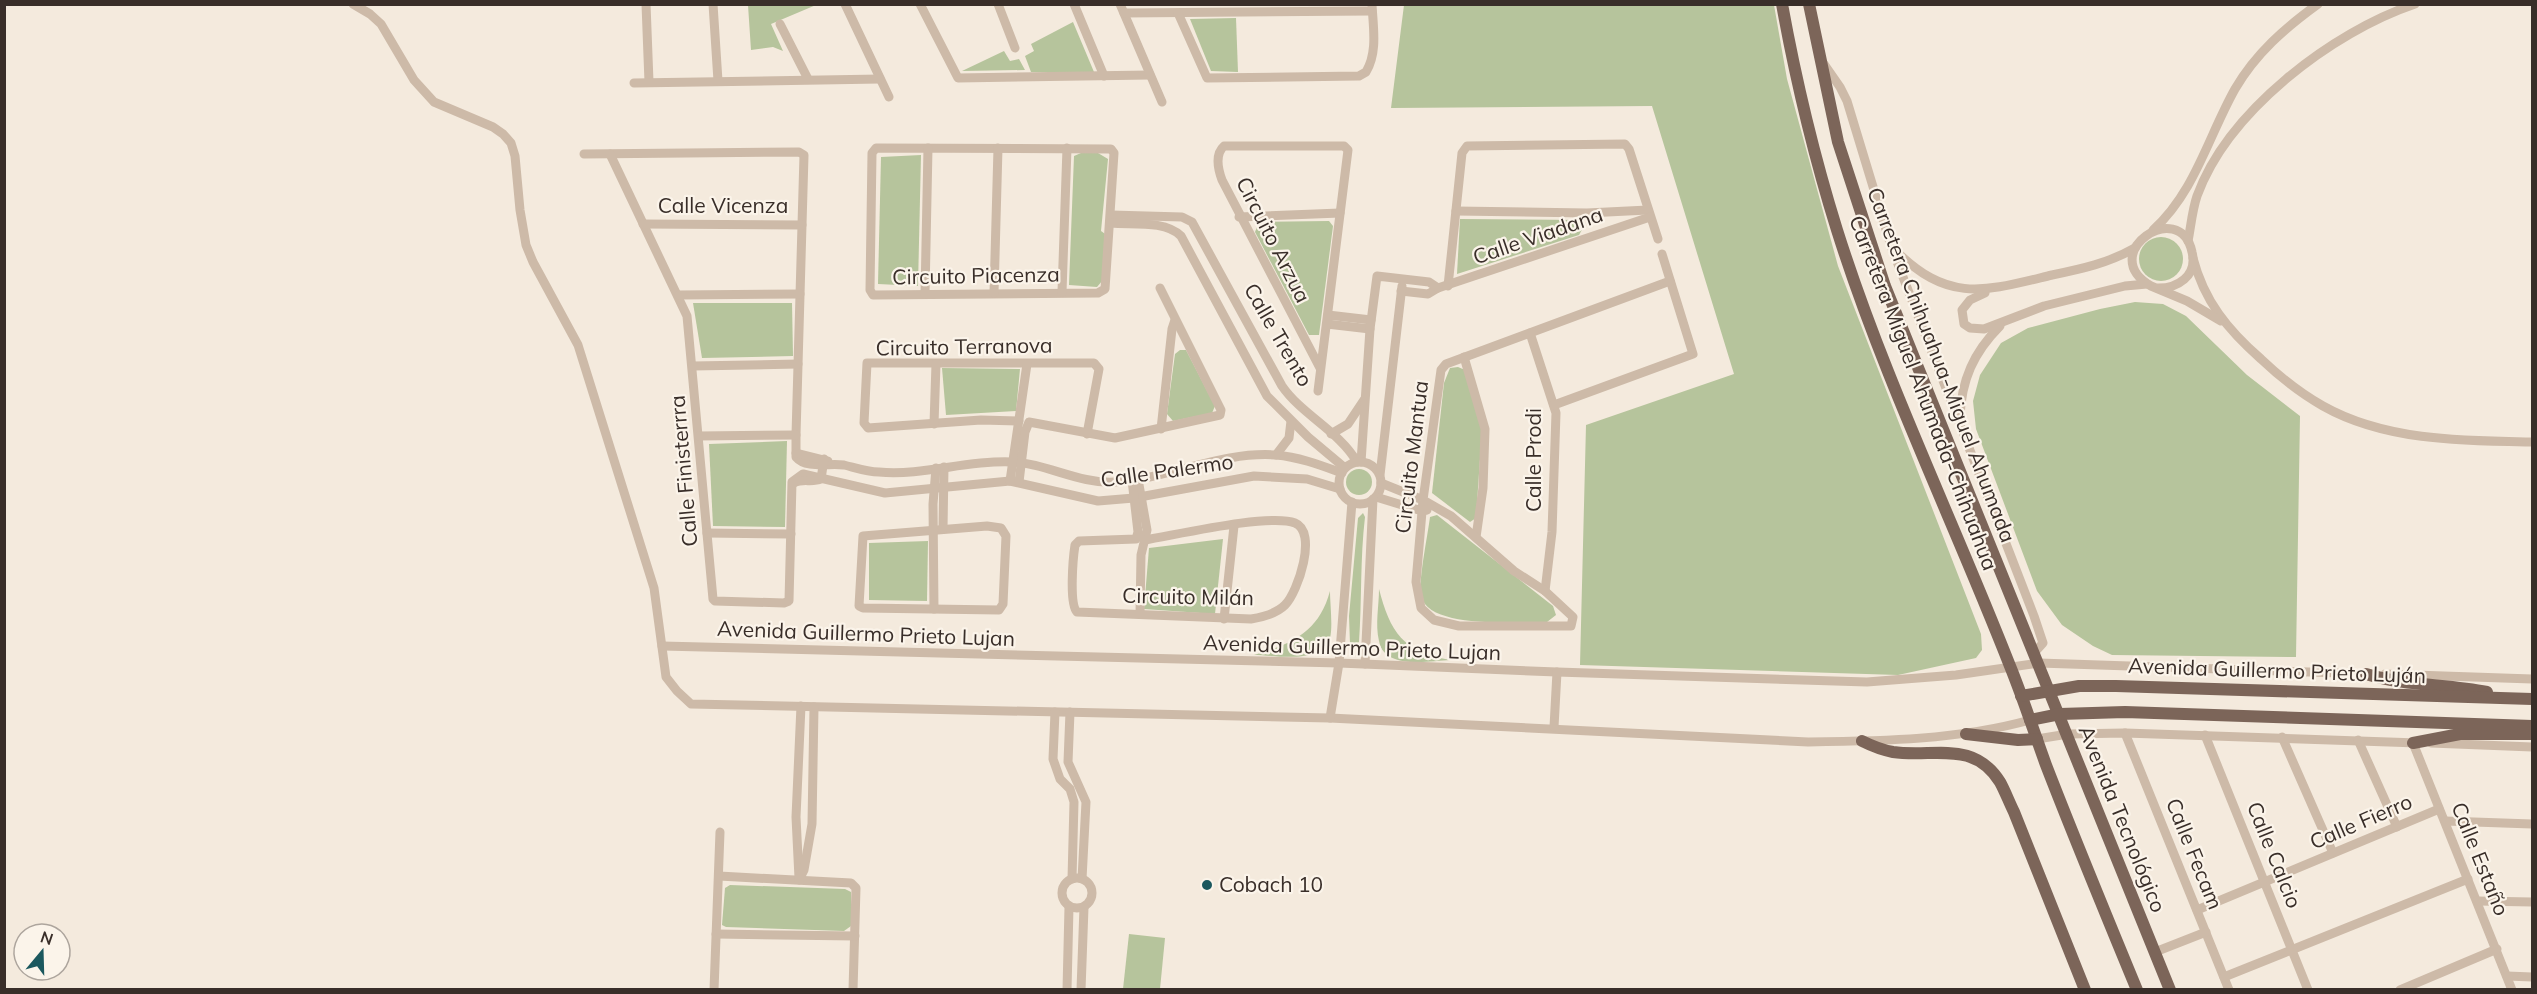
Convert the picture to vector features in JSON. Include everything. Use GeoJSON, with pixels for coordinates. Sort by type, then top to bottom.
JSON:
{"type":"FeatureCollection","features":[{"type":"Feature","properties":{"kind":"main road","name":"Carretera Miguel Ahumada-Chihuahua"},"geometry":{"type":"LineString","coordinates":[[1782,4],[1793,66],[1809,133],[1837,231],[1914,438],[2010,666],[2030,720]]}},
{"type":"Feature","properties":{"kind":"main road","name":"Carretera Chihuahua-Miguel Ahumada"},"geometry":{"type":"LineString","coordinates":[[1809,4],[1838,142],[1885,286],[1995,561],[2037,658]]}},
{"type":"Feature","properties":{"kind":"main road","name":"Avenida Tecnológico"},"geometry":{"type":"LineString","coordinates":[[2037,658],[2170,990]]}},
{"type":"Feature","properties":{"kind":"main road"},"geometry":{"type":"LineString","coordinates":[[2366,674],[2396,682],[2454,686],[2527,699]]}},
{"type":"Feature","properties":{"kind":"main road","name":"Avenida Guillermo Prieto Luján"},"geometry":{"type":"LineString","coordinates":[[2021,696],[2079,686],[2116,686],[2527,699]]}},
{"type":"Feature","properties":{"kind":"main road"},"geometry":{"type":"LineString","coordinates":[[2137,990],[2030,720],[2060,714],[2125,712],[2532,726]]}},
{"type":"Feature","properties":{"kind":"main road"},"geometry":{"type":"LineString","coordinates":[[1966,734],[2018,740],[2037,739]]}},
{"type":"Feature","properties":{"kind":"main road"},"geometry":{"type":"LineString","coordinates":[[2413,742],[2460,734],[2532,734]]}},
{"type":"Feature","properties":{"kind":"main road"},"geometry":{"type":"LineString","coordinates":[[1862,741],[1894,752],[1966,755],[1980,762],[1992,772],[2001,783],[2014,812],[2085,990]]}},
{"type":"Feature","properties":{"kind":"main road"},"geometry":{"type":"LineString","coordinates":[[2126,963],[2127,990]]}},
{"type":"Feature","properties":{"kind":"street"},"geometry":{"type":"LineString","coordinates":[[353,4],[381,24],[414,80],[434,102],[493,127],[511,143],[515,156],[526,245],[578,345],[648,568],[657,602],[666,676],[676,692],[691,704],[1330,718],[1499,727],[1554,727],[1761,740],[1862,741],[1966,734],[2030,720]]}},
{"type":"Feature","properties":{"kind":"street"},"geometry":{"type":"LineString","coordinates":[[646,4],[649,82]]}},
{"type":"Feature","properties":{"kind":"street"},"geometry":{"type":"LineString","coordinates":[[714,4],[718,81]]}},
{"type":"Feature","properties":{"kind":"street"},"geometry":{"type":"LineString","coordinates":[[845,4],[889,97]]}},
{"type":"Feature","properties":{"kind":"street"},"geometry":{"type":"LineString","coordinates":[[920,4],[954,75],[958,78],[1150,75]]}},
{"type":"Feature","properties":{"kind":"street"},"geometry":{"type":"LineString","coordinates":[[998,4],[1015,48]]}},
{"type":"Feature","properties":{"kind":"street"},"geometry":{"type":"LineString","coordinates":[[1074,4],[1104,76]]}},
{"type":"Feature","properties":{"kind":"street"},"geometry":{"type":"LineString","coordinates":[[2318,4],[2286,27],[2256,58],[2236,88],[2189,186],[2167,218],[2140,240],[2135,248],[2134,268],[2151,286],[2187,301],[2223,323],[2279,376],[2303,394],[2352,419],[2387,430],[2418,436],[2532,442]]}},
{"type":"Feature","properties":{"kind":"street"},"geometry":{"type":"LineString","coordinates":[[2223,323],[2204,291],[2188,241],[2197,198],[2206,177],[2229,140],[2264,101],[2313,58],[2343,37],[2415,4]]}},
{"type":"Feature","properties":{"kind":"street"},"geometry":{"type":"LineString","coordinates":[[1162,102],[1122,9],[1178,13],[1372,8],[1374,32],[1372,57],[1363,75],[1209,78],[1204,75],[1178,13]]}},
{"type":"Feature","properties":{"kind":"street"},"geometry":{"type":"LineString","coordinates":[[780,24],[808,79]]}},
{"type":"Feature","properties":{"kind":"street"},"geometry":{"type":"LineString","coordinates":[[1819,57],[1840,87],[1846,101],[1891,246],[2040,631],[2042,646],[2037,658]]}},
{"type":"Feature","properties":{"kind":"street"},"geometry":{"type":"LineString","coordinates":[[634,83],[880,79]]}},
{"type":"Feature","properties":{"kind":"street"},"geometry":{"type":"LineString","coordinates":[[1359,462],[1371,324],[1378,275],[1429,282],[1443,287],[1456,211],[1463,148],[1467,146],[1625,144],[1629,149],[1658,239]]}},
{"type":"Feature","properties":{"kind":"street","name":"Circuito Arzua"},"geometry":{"type":"LineString","coordinates":[[1317,391],[1327,319],[1348,153],[1346,148],[1224,146],[1220,152],[1219,173],[1239,217],[1320,368]]}},
{"type":"Feature","properties":{"kind":"street","name":"Circuito Piacenza"},"geometry":{"type":"LineString","coordinates":[[876,148],[998,148],[1109,148],[1113,151],[1111,219],[1105,289],[1098,293],[877,296],[870,291],[872,151],[876,148]]}},
{"type":"Feature","properties":{"kind":"street"},"geometry":{"type":"LineString","coordinates":[[925,294],[928,148]]}},
{"type":"Feature","properties":{"kind":"street"},"geometry":{"type":"LineString","coordinates":[[994,293],[998,148]]}},
{"type":"Feature","properties":{"kind":"street"},"geometry":{"type":"LineString","coordinates":[[1062,292],[1067,148]]}},
{"type":"Feature","properties":{"kind":"street"},"geometry":{"type":"LineString","coordinates":[[584,154],[801,152],[805,158],[796,435],[699,436]]}},
{"type":"Feature","properties":{"kind":"street","name":"Calle Finisterrra"},"geometry":{"type":"LineString","coordinates":[[610,154],[679,295],[689,323],[713,600],[784,603],[789,601],[794,481]]}},
{"type":"Feature","properties":{"kind":"street"},"geometry":{"type":"LineString","coordinates":[[1456,211],[1649,213]]}},
{"type":"Feature","properties":{"kind":"street"},"geometry":{"type":"LineString","coordinates":[[1239,217],[1340,213]]}},
{"type":"Feature","properties":{"kind":"street","name":"Calle Viadana"},"geometry":{"type":"LineString","coordinates":[[1401,291],[1428,294],[1649,213]]}},
{"type":"Feature","properties":{"kind":"street","name":"Calle Trento"},"geometry":{"type":"LineString","coordinates":[[1111,219],[1182,217],[1192,222],[1282,386],[1294,401],[1349,450],[1359,462]]}},
{"type":"Feature","properties":{"kind":"street","name":"Calle Trento"},"geometry":{"type":"LineString","coordinates":[[1111,219],[1173,229],[1181,236],[1261,386],[1273,404],[1343,470]]}},
{"type":"Feature","properties":{"kind":"street","name":"Calle Vicenza"},"geometry":{"type":"LineString","coordinates":[[643,224],[802,225]]}},
{"type":"Feature","properties":{"kind":"street"},"geometry":{"type":"LineString","coordinates":[[2153,230],[2172,230],[2188,241]]}},
{"type":"Feature","properties":{"kind":"street"},"geometry":{"type":"LineString","coordinates":[[1891,246],[1918,271],[1955,288],[1974,291],[1993,290],[2095,265],[2135,248]]}},
{"type":"Feature","properties":{"kind":"street"},"geometry":{"type":"LineString","coordinates":[[1554,405],[1693,354],[1662,254]]}},
{"type":"Feature","properties":{"kind":"street"},"geometry":{"type":"LineString","coordinates":[[1993,290],[1965,304],[1962,317],[1964,324],[1976,330],[2001,324],[2044,306],[2125,286],[2167,288],[2186,279],[2192,269],[2193,258]]}},
{"type":"Feature","properties":{"kind":"street"},"geometry":{"type":"LineString","coordinates":[[1365,664],[1375,498],[1380,479],[1403,278]]}},
{"type":"Feature","properties":{"kind":"street","name":"Circuito Mantua"},"geometry":{"type":"LineString","coordinates":[[1545,591],[1572,614],[1573,623],[1568,627],[1444,624],[1425,614],[1418,599],[1416,582],[1423,500],[1442,367],[1670,280]]}},
{"type":"Feature","properties":{"kind":"street"},"geometry":{"type":"LineString","coordinates":[[1017,462],[1029,422],[1115,438],[1218,416],[1221,412],[1160,288]]}},
{"type":"Feature","properties":{"kind":"street"},"geometry":{"type":"LineString","coordinates":[[679,295],[800,294]]}},
{"type":"Feature","properties":{"kind":"street"},"geometry":{"type":"LineString","coordinates":[[1327,319],[1371,324]]}},
{"type":"Feature","properties":{"kind":"street"},"geometry":{"type":"LineString","coordinates":[[1161,429],[1172,329],[1175,320]]}},
{"type":"Feature","properties":{"kind":"street"},"geometry":{"type":"LineString","coordinates":[[1960,423],[1960,400],[1972,362],[1984,342],[2001,324]]}},
{"type":"Feature","properties":{"kind":"street","name":"Calle Prodi"},"geometry":{"type":"LineString","coordinates":[[1530,333],[1554,405],[1556,421],[1552,532],[1545,591]]}},
{"type":"Feature","properties":{"kind":"street"},"geometry":{"type":"LineString","coordinates":[[1464,357],[1485,429],[1484,488],[1476,537]]}},
{"type":"Feature","properties":{"kind":"street","name":"Circuito Terranova"},"geometry":{"type":"LineString","coordinates":[[1019,421],[981,420],[871,429],[864,423],[868,362],[1097,364],[1099,369],[1087,434]]}},
{"type":"Feature","properties":{"kind":"street"},"geometry":{"type":"LineString","coordinates":[[693,366],[798,363]]}},
{"type":"Feature","properties":{"kind":"street"},"geometry":{"type":"LineString","coordinates":[[934,424],[936,364]]}},
{"type":"Feature","properties":{"kind":"street"},"geometry":{"type":"LineString","coordinates":[[1015,481],[1019,421],[1027,364]]}},
{"type":"Feature","properties":{"kind":"street"},"geometry":{"type":"LineString","coordinates":[[1331,434],[1341,430],[1353,418],[1366,395]]}},
{"type":"Feature","properties":{"kind":"street"},"geometry":{"type":"LineString","coordinates":[[1276,455],[1289,438],[1291,421]]}},
{"type":"Feature","properties":{"kind":"street","name":"Calle Palermo"},"geometry":{"type":"LineString","coordinates":[[796,435],[796,455],[801,462],[823,462],[880,472],[1017,462],[1095,481],[1135,480],[1243,457],[1276,455],[1343,470]]}},
{"type":"Feature","properties":{"kind":"street"},"geometry":{"type":"LineString","coordinates":[[821,479],[823,462]]}},
{"type":"Feature","properties":{"kind":"street"},"geometry":{"type":"LineString","coordinates":[[1435,508],[1422,511],[1375,498],[1367,502],[1352,502],[1340,489],[1343,470],[1359,462],[1372,465],[1380,479],[1423,500],[1450,516],[1514,571],[1545,591]]}},
{"type":"Feature","properties":{"kind":"street"},"geometry":{"type":"LineString","coordinates":[[934,609],[940,467]]}},
{"type":"Feature","properties":{"kind":"street","name":"Calle Palermo"},"geometry":{"type":"LineString","coordinates":[[794,481],[808,474],[885,493],[1015,481],[1098,501],[1138,497],[1254,476],[1307,479],[1340,489]]}},
{"type":"Feature","properties":{"kind":"street"},"geometry":{"type":"LineString","coordinates":[[1135,480],[1147,530],[1141,555],[1140,614]]}},
{"type":"Feature","properties":{"kind":"street","name":"Circuito Milán"},"geometry":{"type":"LineString","coordinates":[[1138,497],[1136,539],[1076,543],[1073,606],[1075,611],[1224,619],[1260,618],[1284,606],[1292,596],[1298,584],[1306,538],[1303,528],[1287,521],[1268,520],[1145,540]]}},
{"type":"Feature","properties":{"kind":"street"},"geometry":{"type":"LineString","coordinates":[[1330,718],[1338,663],[1352,502]]}},
{"type":"Feature","properties":{"kind":"street"},"geometry":{"type":"LineString","coordinates":[[996,526],[1005,532],[1003,603],[997,611],[934,609],[863,608],[858,605],[861,537],[996,526]]}},
{"type":"Feature","properties":{"kind":"street"},"geometry":{"type":"LineString","coordinates":[[1224,619],[1234,526]]}},
{"type":"Feature","properties":{"kind":"street"},"geometry":{"type":"LineString","coordinates":[[707,533],[791,534]]}},
{"type":"Feature","properties":{"kind":"street","name":"Avenida Guillermo Prieto Lujan"},"geometry":{"type":"LineString","coordinates":[[662,646],[1338,663],[1868,682],[1956,675],[2010,666],[2037,658]]}},
{"type":"Feature","properties":{"kind":"street","name":"Avenida Guillermo Prieto Luján"},"geometry":{"type":"LineString","coordinates":[[2037,658],[2366,674],[2532,679]]}},
{"type":"Feature","properties":{"kind":"street"},"geometry":{"type":"LineString","coordinates":[[1554,727],[1557,672]]}},
{"type":"Feature","properties":{"kind":"street"},"geometry":{"type":"LineString","coordinates":[[800,880],[796,800],[801,706]]}},
{"type":"Feature","properties":{"kind":"street"},"geometry":{"type":"LineString","coordinates":[[800,880],[804,870],[812,824],[814,707]]}},
{"type":"Feature","properties":{"kind":"street"},"geometry":{"type":"LineString","coordinates":[[1055,712],[1053,759],[1060,779],[1070,789],[1074,802],[1077,879]]}},
{"type":"Feature","properties":{"kind":"street"},"geometry":{"type":"LineString","coordinates":[[1070,712],[1068,762],[1086,802],[1077,879]]}},
{"type":"Feature","properties":{"kind":"street"},"geometry":{"type":"LineString","coordinates":[[2037,739],[2068,734],[2125,733],[2532,747]]}},
{"type":"Feature","properties":{"kind":"street","name":"Calle Fecam"},"geometry":{"type":"LineString","coordinates":[[2125,733],[2229,990]]}},
{"type":"Feature","properties":{"kind":"street","name":"Calle Calcio"},"geometry":{"type":"LineString","coordinates":[[2205,735],[2308,990]]}},
{"type":"Feature","properties":{"kind":"street"},"geometry":{"type":"LineString","coordinates":[[2282,737],[2333,853]]}},
{"type":"Feature","properties":{"kind":"street"},"geometry":{"type":"LineString","coordinates":[[2358,740],[2397,826]]}},
{"type":"Feature","properties":{"kind":"street","name":"Calle Estaño"},"geometry":{"type":"LineString","coordinates":[[2413,742],[2512,990]]}},
{"type":"Feature","properties":{"kind":"street"},"geometry":{"type":"LineString","coordinates":[[798,763],[813,763]]}},
{"type":"Feature","properties":{"kind":"street"},"geometry":{"type":"LineString","coordinates":[[796,800],[813,800]]}},
{"type":"Feature","properties":{"kind":"street","name":"Calle Fierro"},"geometry":{"type":"LineString","coordinates":[[2197,910],[2439,809]]}},
{"type":"Feature","properties":{"kind":"street","name":"Calle Fierro"},"geometry":{"type":"LineString","coordinates":[[2445,821],[2532,824]]}},
{"type":"Feature","properties":{"kind":"street"},"geometry":{"type":"LineString","coordinates":[[714,990],[720,832]]}},
{"type":"Feature","properties":{"kind":"street"},"geometry":{"type":"LineString","coordinates":[[718,876],[851,883],[856,888],[853,990]]}},
{"type":"Feature","properties":{"kind":"street"},"geometry":{"type":"LineString","coordinates":[[1067,990],[1070,907],[1061,894],[1064,885],[1077,879],[1090,885],[1093,895],[1084,907],[1081,990]]}},
{"type":"Feature","properties":{"kind":"street"},"geometry":{"type":"LineString","coordinates":[[2224,977],[2468,879]]}},
{"type":"Feature","properties":{"kind":"street"},"geometry":{"type":"LineString","coordinates":[[2477,901],[2532,902]]}},
{"type":"Feature","properties":{"kind":"street"},"geometry":{"type":"LineString","coordinates":[[1070,907],[1084,907]]}},
{"type":"Feature","properties":{"kind":"street"},"geometry":{"type":"LineString","coordinates":[[2155,952],[2206,932]]}},
{"type":"Feature","properties":{"kind":"street"},"geometry":{"type":"LineString","coordinates":[[716,934],[855,936]]}},
{"type":"Feature","properties":{"kind":"street"},"geometry":{"type":"LineString","coordinates":[[2400,990],[2497,949]]}},
{"type":"Feature","properties":{"kind":"street"},"geometry":{"type":"LineString","coordinates":[[2507,976],[2532,977]]}},
{"type":"Feature","properties":{"kind":"green space"},"geometry":{"type":"Polygon","coordinates":[[[748,5],[816,5],[771,24],[783,51],[773,47],[751,50],[748,5]]]}},
{"type":"Feature","properties":{"kind":"green space"},"geometry":{"type":"Polygon","coordinates":[[[1404,5],[1774,5],[1787,79],[1838,266],[1981,634],[1982,650],[1976,658],[1898,675],[1580,665],[1586,425],[1734,374],[1652,106],[1391,108],[1404,5]]]}},
{"type":"Feature","properties":{"kind":"green space"},"geometry":{"type":"Polygon","coordinates":[[[1236,18],[1238,72],[1211,71],[1190,19],[1236,18]]]}},
{"type":"Feature","properties":{"kind":"green space"},"geometry":{"type":"Polygon","coordinates":[[[1073,22],[1094,72],[1031,72],[1025,56],[1034,51],[1031,44],[1073,22]]]}},
{"type":"Feature","properties":{"kind":"green space"},"geometry":{"type":"Polygon","coordinates":[[[1004,51],[1010,61],[1019,59],[1025,70],[962,71],[1004,51]]]}},
{"type":"Feature","properties":{"kind":"green space"},"geometry":{"type":"Polygon","coordinates":[[[1081,153],[1098,153],[1108,159],[1101,231],[1108,236],[1102,281],[1097,287],[1069,285],[1074,156],[1081,153]]]}},
{"type":"Feature","properties":{"kind":"green space"},"geometry":{"type":"Polygon","coordinates":[[[921,155],[918,286],[878,284],[881,157],[921,155]]]}},
{"type":"Feature","properties":{"kind":"green space"},"geometry":{"type":"Polygon","coordinates":[[[1460,219],[1580,220],[1584,226],[1579,235],[1457,274],[1460,219]]]}},
{"type":"Feature","properties":{"kind":"green space"},"geometry":{"type":"Polygon","coordinates":[[[1329,221],[1333,226],[1319,335],[1309,335],[1255,232],[1259,222],[1329,221]]]}},
{"type":"Feature","properties":{"kind":"green space"},"geometry":{"type":"Polygon","coordinates":[[[2161,237],[2170,238],[2177,243],[2182,250],[2182,268],[2177,275],[2170,280],[2161,281],[2152,280],[2145,275],[2140,268],[2139,259],[2140,250],[2145,243],[2152,238],[2161,237]]]}},
{"type":"Feature","properties":{"kind":"green space"},"geometry":{"type":"Polygon","coordinates":[[[2135,302],[2163,304],[2186,316],[2247,375],[2300,416],[2296,657],[2112,655],[2093,646],[2062,625],[2037,591],[1976,429],[1973,401],[1980,375],[2001,343],[2028,328],[2135,302]]]}},
{"type":"Feature","properties":{"kind":"green space"},"geometry":{"type":"Polygon","coordinates":[[[693,303],[792,303],[793,356],[702,358],[693,303]]]}},
{"type":"Feature","properties":{"kind":"green space"},"geometry":{"type":"Polygon","coordinates":[[[1180,350],[1186,350],[1215,406],[1212,413],[1173,421],[1167,414],[1175,354],[1180,350]]]}},
{"type":"Feature","properties":{"kind":"green space"},"geometry":{"type":"Polygon","coordinates":[[[1458,367],[1465,370],[1482,429],[1476,518],[1470,522],[1432,493],[1444,383],[1450,368],[1458,367]]]}},
{"type":"Feature","properties":{"kind":"green space"},"geometry":{"type":"Polygon","coordinates":[[[942,368],[1020,369],[1016,411],[946,415],[942,368]]]}},
{"type":"Feature","properties":{"kind":"green space"},"geometry":{"type":"Polygon","coordinates":[[[787,441],[785,527],[713,526],[709,444],[787,441]]]}},
{"type":"Feature","properties":{"kind":"green space"},"geometry":{"type":"Polygon","coordinates":[[[1359,469],[1368,473],[1372,482],[1368,491],[1359,495],[1350,491],[1346,482],[1350,473],[1359,469]]]}},
{"type":"Feature","properties":{"kind":"green space"},"geometry":{"type":"Polygon","coordinates":[[[1363,513],[1365,517],[1360,626],[1359,642],[1356,645],[1350,644],[1349,616],[1358,518],[1363,513]]]}},
{"type":"Feature","properties":{"kind":"green space"},"geometry":{"type":"Polygon","coordinates":[[[1437,515],[1553,606],[1556,615],[1547,622],[1476,621],[1457,619],[1440,614],[1428,607],[1421,596],[1420,589],[1430,517],[1437,515]]]}},
{"type":"Feature","properties":{"kind":"green space"},"geometry":{"type":"Polygon","coordinates":[[[1223,539],[1215,614],[1144,609],[1149,548],[1223,539]]]}},
{"type":"Feature","properties":{"kind":"green space"},"geometry":{"type":"Polygon","coordinates":[[[928,541],[927,601],[869,600],[869,543],[928,541]]]}},
{"type":"Feature","properties":{"kind":"green space"},"geometry":{"type":"Polygon","coordinates":[[[1379,589],[1388,617],[1401,638],[1421,652],[1450,660],[1408,662],[1389,656],[1383,650],[1377,628],[1379,589]]]}},
{"type":"Feature","properties":{"kind":"green space"},"geometry":{"type":"Polygon","coordinates":[[[1330,591],[1331,633],[1325,646],[1318,652],[1297,657],[1254,655],[1292,641],[1302,634],[1319,617],[1330,591]]]}},
{"type":"Feature","properties":{"kind":"green space"},"geometry":{"type":"Polygon","coordinates":[[[730,885],[845,889],[851,892],[851,926],[844,931],[726,927],[722,925],[725,888],[730,885]]]}},
{"type":"Feature","properties":{"kind":"green space"},"geometry":{"type":"Polygon","coordinates":[[[1129,934],[1165,938],[1160,989],[1123,989],[1129,934]]]}},
{"type":"Feature","properties":{"kind":"place","name":"Cobach 10"},"geometry":{"type":"Point","coordinates":[1207,885]}}]}
